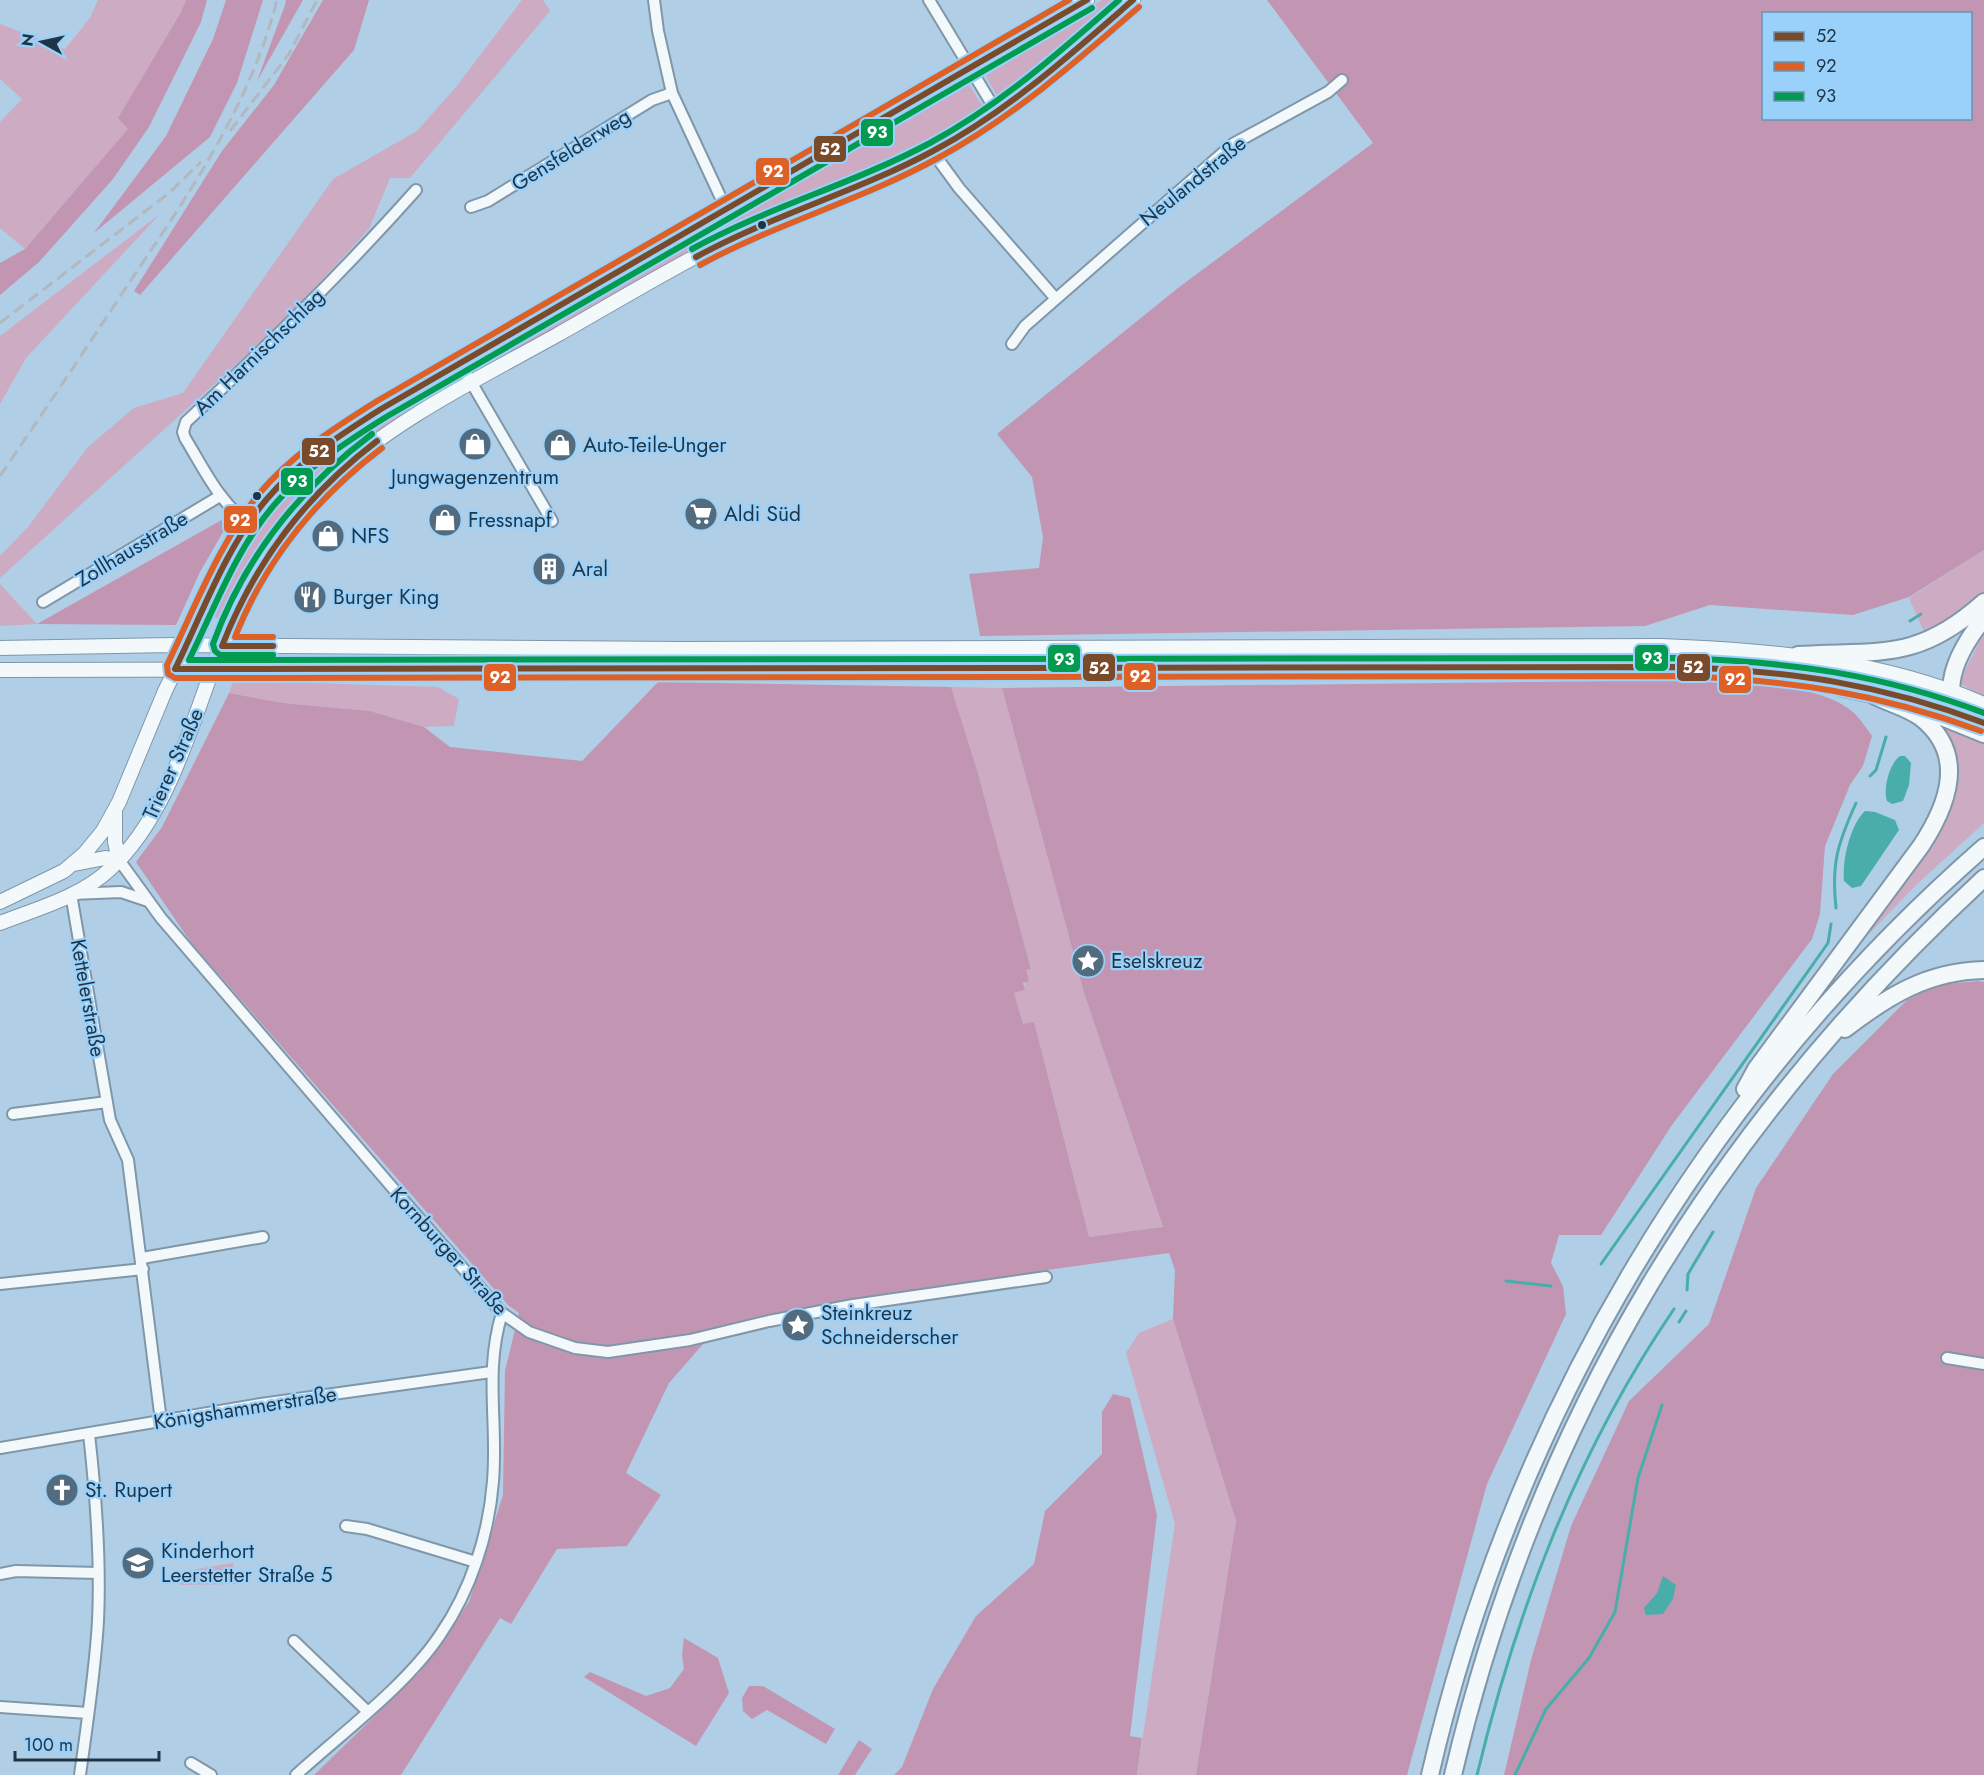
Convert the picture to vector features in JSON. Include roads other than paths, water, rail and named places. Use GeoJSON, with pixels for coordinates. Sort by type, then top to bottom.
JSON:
{"type":"FeatureCollection","features":[{"type":"Feature","properties":{"kind":"highway"},"geometry":{"type":"LineString","coordinates":[[1798,655],[1883,652],[1924,643],[1947,632],[1984,602]]}},
{"type":"Feature","properties":{"kind":"highway"},"geometry":{"type":"LineString","coordinates":[[1956,711],[1950,691],[1959,659],[1984,618]]}},
{"type":"Feature","properties":{"kind":"highway"},"geometry":{"type":"LineString","coordinates":[[1814,677],[1875,691],[1984,734]]}},
{"type":"Feature","properties":{"kind":"highway"},"geometry":{"type":"LineString","coordinates":[[1717,1140],[1756,1069],[1921,846],[1941,813],[1949,785],[1946,754],[1931,728],[1906,702]]}},
{"type":"Feature","properties":{"kind":"highway"},"geometry":{"type":"LineString","coordinates":[[1430,1775],[1467,1640],[1509,1519],[1560,1402],[1622,1285],[1674,1201],[1765,1077],[1841,987],[1904,921],[1984,847]]}},
{"type":"Feature","properties":{"kind":"highway"},"geometry":{"type":"LineString","coordinates":[[1454,1775],[1490,1641],[1536,1512],[1590,1394],[1645,1292],[1732,1157],[1815,1051],[1919,939],[1984,878]]}},
{"type":"Feature","properties":{"kind":"highway"},"geometry":{"type":"LineString","coordinates":[[1815,1051],[1878,1003],[1907,986],[1951,973],[1984,970]]}},
{"type":"Feature","properties":{"kind":"main road"},"geometry":{"type":"LineString","coordinates":[[176,669],[224,568],[249,524],[280,485],[329,442],[460,363],[726,209],[970,71],[1087,0]]}},
{"type":"Feature","properties":{"kind":"main road"},"geometry":{"type":"LineString","coordinates":[[213,669],[235,612],[255,574],[292,518],[317,492],[376,441],[472,383],[733,237],[932,151],[996,111],[1133,0]]}},
{"type":"Feature","properties":{"kind":"main road"},"geometry":{"type":"LineString","coordinates":[[0,648],[187,645],[658,649],[1639,646],[1713,648],[1798,655],[1880,670],[1911,678],[1984,704]]}},
{"type":"Feature","properties":{"kind":"main road"},"geometry":{"type":"LineString","coordinates":[[0,670],[1612,666],[1714,668],[1814,677]]}},
{"type":"Feature","properties":{"kind":"main road","name":"Trierer Straße"},"geometry":{"type":"LineString","coordinates":[[3,901],[43,883],[71,865],[97,840],[116,809],[176,669]]}},
{"type":"Feature","properties":{"kind":"main road","name":"Trierer Straße"},"geometry":{"type":"LineString","coordinates":[[0,923],[70,894],[100,877],[119,860],[146,827],[159,803],[213,669]]}},
{"type":"Feature","properties":{"kind":"main road"},"geometry":{"type":"LineString","coordinates":[[1906,702],[1956,711],[1984,723]]}},
{"type":"Feature","properties":{"kind":"main road"},"geometry":{"type":"LineString","coordinates":[[71,865],[105,858],[119,860],[115,842],[116,809]]}},
{"type":"Feature","properties":{"kind":"main road"},"geometry":{"type":"LineString","coordinates":[[0,923],[13,908],[12,904],[3,901]]}},
{"type":"Feature","properties":{"kind":"street"},"geometry":{"type":"LineString","coordinates":[[654,0],[658,31],[672,93],[726,209]]}},
{"type":"Feature","properties":{"kind":"street"},"geometry":{"type":"LineString","coordinates":[[929,0],[996,111]]}},
{"type":"Feature","properties":{"kind":"street","name":"Neulandstraße"},"geometry":{"type":"LineString","coordinates":[[1012,344],[1024,326],[1233,144],[1328,92],[1342,80]]}},
{"type":"Feature","properties":{"kind":"street","name":"Gensfelderweg"},"geometry":{"type":"LineString","coordinates":[[471,207],[488,201],[652,100],[672,93]]}},
{"type":"Feature","properties":{"kind":"street"},"geometry":{"type":"LineString","coordinates":[[932,151],[959,188],[1056,299]]}},
{"type":"Feature","properties":{"kind":"street","name":"Am Harnischschlag"},"geometry":{"type":"LineString","coordinates":[[249,524],[231,510],[220,496],[185,438],[183,432],[186,422],[309,305],[416,190]]}},
{"type":"Feature","properties":{"kind":"street"},"geometry":{"type":"LineString","coordinates":[[460,363],[552,521]]}},
{"type":"Feature","properties":{"kind":"street","name":"Zollhausstraße"},"geometry":{"type":"LineString","coordinates":[[43,602],[220,496]]}},
{"type":"Feature","properties":{"kind":"street","name":"Kornburger Straße"},"geometry":{"type":"LineString","coordinates":[[119,860],[148,902],[502,1313],[530,1332],[553,1342],[608,1352],[690,1340],[769,1321],[852,1305],[1046,1277]]}},
{"type":"Feature","properties":{"kind":"street","name":"Kornburger Straße"},"geometry":{"type":"LineString","coordinates":[[70,894],[121,892],[148,902]]}},
{"type":"Feature","properties":{"kind":"street","name":"Kettelerstraße"},"geometry":{"type":"LineString","coordinates":[[70,894],[110,1120],[128,1160],[143,1263],[161,1421]]}},
{"type":"Feature","properties":{"kind":"street"},"geometry":{"type":"LineString","coordinates":[[13,1114],[107,1102]]}},
{"type":"Feature","properties":{"kind":"street"},"geometry":{"type":"LineString","coordinates":[[0,1284],[143,1263],[263,1237]]}},
{"type":"Feature","properties":{"kind":"street"},"geometry":{"type":"LineString","coordinates":[[296,1775],[410,1671],[440,1635],[466,1587],[476,1562],[489,1516],[495,1451],[491,1372],[502,1313]]}},
{"type":"Feature","properties":{"kind":"street"},"geometry":{"type":"LineString","coordinates":[[1947,1358],[1984,1364]]}},
{"type":"Feature","properties":{"kind":"street","name":"Königshammerstraße"},"geometry":{"type":"LineString","coordinates":[[0,1448],[261,1404],[491,1372]]}},
{"type":"Feature","properties":{"kind":"street"},"geometry":{"type":"LineString","coordinates":[[80,1775],[95,1664],[98,1573],[99,1531],[89,1434]]}},
{"type":"Feature","properties":{"kind":"street"},"geometry":{"type":"LineString","coordinates":[[346,1526],[367,1529],[476,1562]]}},
{"type":"Feature","properties":{"kind":"street"},"geometry":{"type":"LineString","coordinates":[[0,1574],[16,1571],[98,1573]]}},
{"type":"Feature","properties":{"kind":"street"},"geometry":{"type":"LineString","coordinates":[[294,1641],[367,1711]]}},
{"type":"Feature","properties":{"kind":"street"},"geometry":{"type":"LineString","coordinates":[[0,1707],[88,1713]]}},
{"type":"Feature","properties":{"kind":"street"},"geometry":{"type":"LineString","coordinates":[[191,1763],[211,1775]]}},
{"type":"Feature","properties":{"kind":"waterway"},"geometry":{"type":"LineString","coordinates":[[1910,621],[1921,614]]}},
{"type":"Feature","properties":{"kind":"waterway"},"geometry":{"type":"LineString","coordinates":[[1870,776],[1876,770],[1886,737]]}},
{"type":"Feature","properties":{"kind":"waterway"},"geometry":{"type":"LineString","coordinates":[[1836,908],[1834,878],[1837,854],[1856,803]]}},
{"type":"Feature","properties":{"kind":"waterway"},"geometry":{"type":"LineString","coordinates":[[1601,1264],[1828,943],[1831,924]]}},
{"type":"Feature","properties":{"kind":"waterway"},"geometry":{"type":"LineString","coordinates":[[1687,1290],[1688,1274],[1713,1232]]}},
{"type":"Feature","properties":{"kind":"waterway"},"geometry":{"type":"LineString","coordinates":[[1506,1281],[1551,1286]]}},
{"type":"Feature","properties":{"kind":"waterway"},"geometry":{"type":"LineString","coordinates":[[1477,1775],[1511,1652],[1554,1533],[1608,1418],[1639,1363],[1674,1309]]}},
{"type":"Feature","properties":{"kind":"waterway"},"geometry":{"type":"LineString","coordinates":[[1679,1322],[1686,1311]]}},
{"type":"Feature","properties":{"kind":"waterway"},"geometry":{"type":"LineString","coordinates":[[1515,1775],[1546,1709],[1589,1658],[1615,1612],[1638,1478],[1662,1405]]}},
{"type":"Feature","properties":{"kind":"railway"},"geometry":{"type":"LineString","coordinates":[[0,476],[194,184],[251,77],[277,0]]}},
{"type":"Feature","properties":{"kind":"railway"},"geometry":{"type":"LineString","coordinates":[[230,131],[289,54],[317,0]]}},
{"type":"Feature","properties":{"kind":"railway"},"geometry":{"type":"LineString","coordinates":[[0,323],[169,193],[201,162]]}},
{"type":"Feature","properties":{"kind":"place","name":"Jungwagenzentrum"},"geometry":{"type":"Point","coordinates":[475,444]}},
{"type":"Feature","properties":{"kind":"place","name":"Auto-Teile-Unger"},"geometry":{"type":"Point","coordinates":[560,445]}},
{"type":"Feature","properties":{"kind":"place","name":"Aldi Süd"},"geometry":{"type":"Point","coordinates":[701,514]}},
{"type":"Feature","properties":{"kind":"place","name":"Fressnapf"},"geometry":{"type":"Point","coordinates":[445,520]}},
{"type":"Feature","properties":{"kind":"place","name":"NFS"},"geometry":{"type":"Point","coordinates":[328,536]}},
{"type":"Feature","properties":{"kind":"place","name":"Aral"},"geometry":{"type":"Point","coordinates":[549,569]}},
{"type":"Feature","properties":{"kind":"place","name":"Burger King"},"geometry":{"type":"Point","coordinates":[310,597]}},
{"type":"Feature","properties":{"kind":"place","name":"Eselskreuz"},"geometry":{"type":"Point","coordinates":[1088,961]}},
{"type":"Feature","properties":{"kind":"place","name":"Steinkreuz Schneiderscher"},"geometry":{"type":"Point","coordinates":[798,1325]}},
{"type":"Feature","properties":{"kind":"place","name":"St. Rupert"},"geometry":{"type":"Point","coordinates":[62,1490]}},
{"type":"Feature","properties":{"kind":"place","name":"Kinderhort Leerstetter Straße 5"},"geometry":{"type":"Point","coordinates":[138,1563]}}]}
